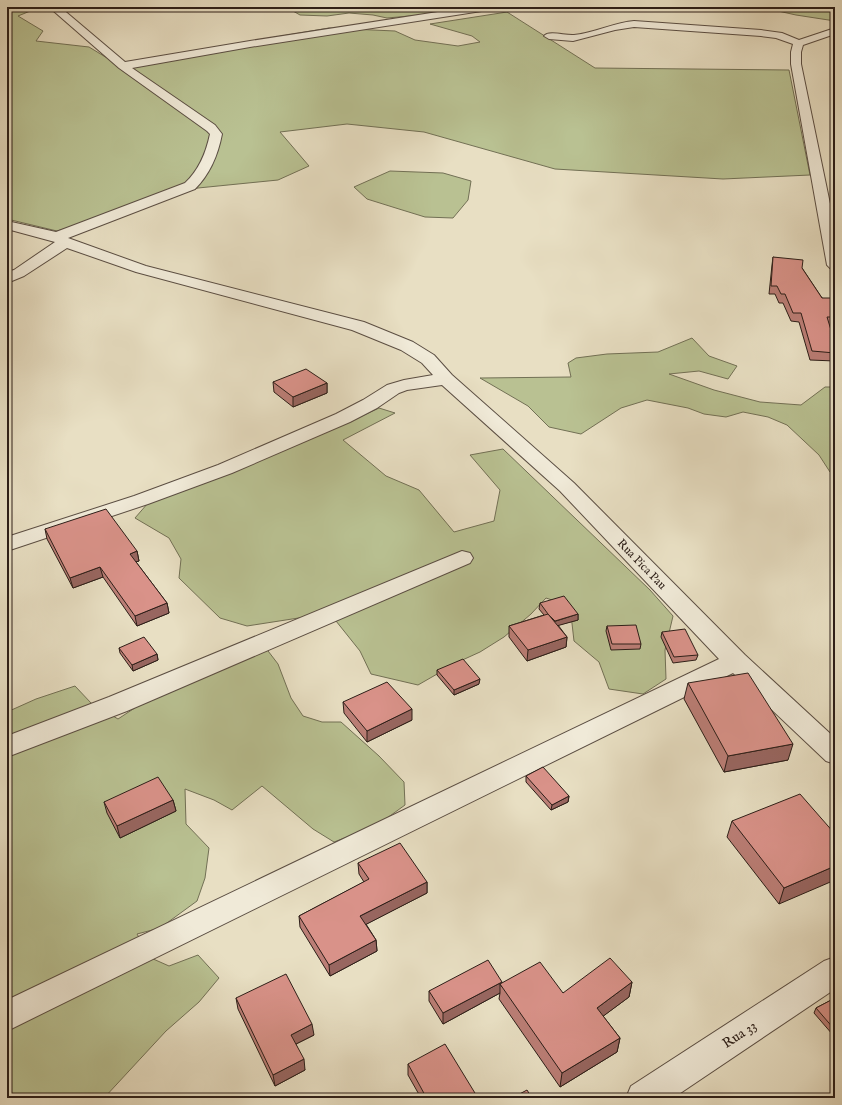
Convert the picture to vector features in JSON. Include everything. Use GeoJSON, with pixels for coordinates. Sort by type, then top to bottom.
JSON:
{"type":"FeatureCollection","features":[{"type":"Feature","properties":{"kind":"street"},"geometry":{"type":"LineString","coordinates":[[7,278],[19,273],[61,239],[190,186],[197,180],[213,151],[216,134],[211,128],[123,66],[54,7]]}},
{"type":"Feature","properties":{"kind":"street"},"geometry":{"type":"LineString","coordinates":[[123,66],[235,46],[488,7]]}},
{"type":"Feature","properties":{"kind":"street"},"geometry":{"type":"LineString","coordinates":[[549,36],[573,39],[620,26],[634,24],[761,33],[778,35],[799,43],[835,31]]}},
{"type":"Feature","properties":{"kind":"street"},"geometry":{"type":"LineString","coordinates":[[799,43],[796,52],[796,64],[835,265]]}},
{"type":"Feature","properties":{"kind":"street","name":"Rua Pica Pau"},"geometry":{"type":"LineString","coordinates":[[7,225],[61,239],[141,269],[358,326],[407,346],[428,359],[446,379],[567,487],[736,661],[835,754]]}},
{"type":"Feature","properties":{"kind":"street"},"geometry":{"type":"LineString","coordinates":[[7,544],[141,500],[225,469],[343,418],[370,404],[393,389],[404,385],[446,379]]}},
{"type":"Feature","properties":{"kind":"street"},"geometry":{"type":"LineString","coordinates":[[7,747],[118,704],[462,558]]}},
{"type":"Feature","properties":{"kind":"street"},"geometry":{"type":"LineString","coordinates":[[7,1016],[736,661]]}},
{"type":"Feature","properties":{"kind":"street","name":"Rua 33"},"geometry":{"type":"LineString","coordinates":[[643,1098],[835,971]]}},
{"type":"Feature","properties":{"kind":"green space"},"geometry":{"type":"Polygon","coordinates":[[[7,7],[40,7],[18,16],[43,31],[36,41],[89,47],[117,64],[329,28],[395,31],[415,40],[458,46],[480,42],[472,36],[430,24],[507,12],[595,68],[789,70],[810,175],[723,179],[555,169],[424,132],[347,124],[280,132],[309,166],[278,180],[198,188],[57,231],[7,219],[7,7]]]}},
{"type":"Feature","properties":{"kind":"green space"},"geometry":{"type":"Polygon","coordinates":[[[286,7],[475,7],[432,14],[387,18],[349,13],[327,16],[300,15],[286,7]]]}},
{"type":"Feature","properties":{"kind":"green space"},"geometry":{"type":"Polygon","coordinates":[[[760,7],[835,7],[835,21],[796,15],[760,7]]]}},
{"type":"Feature","properties":{"kind":"green space"},"geometry":{"type":"Polygon","coordinates":[[[390,171],[443,173],[471,181],[468,200],[453,218],[425,217],[367,199],[354,187],[390,171]]]}},
{"type":"Feature","properties":{"kind":"green space"},"geometry":{"type":"Polygon","coordinates":[[[692,338],[709,356],[737,366],[728,379],[699,371],[669,374],[714,390],[760,402],[801,405],[825,387],[835,387],[835,476],[830,472],[819,455],[787,425],[768,417],[743,412],[726,417],[704,414],[688,408],[647,400],[621,408],[581,434],[549,427],[528,406],[480,378],[571,377],[568,363],[576,358],[607,354],[658,352],[692,338]]]}},
{"type":"Feature","properties":{"kind":"green space"},"geometry":{"type":"Polygon","coordinates":[[[379,408],[395,413],[343,440],[386,476],[419,490],[454,532],[494,521],[500,490],[470,455],[503,449],[650,590],[673,616],[665,650],[666,679],[643,694],[609,689],[599,662],[574,641],[570,606],[546,598],[531,614],[504,637],[480,652],[458,662],[418,685],[371,674],[360,651],[336,621],[305,617],[247,626],[220,618],[179,578],[181,559],[169,538],[135,518],[148,503],[293,446],[379,408]]]}},
{"type":"Feature","properties":{"kind":"green space"},"geometry":{"type":"Polygon","coordinates":[[[265,647],[278,664],[291,698],[303,716],[322,722],[341,722],[379,756],[404,782],[405,805],[376,826],[334,842],[313,829],[262,786],[232,810],[214,800],[185,789],[186,824],[209,848],[205,878],[197,901],[160,928],[137,934],[151,958],[169,966],[198,955],[219,978],[199,1002],[166,1031],[104,1098],[7,1098],[7,712],[36,699],[75,686],[91,703],[118,719],[162,690],[265,647]]]}},
{"type":"Feature","properties":{"kind":"building"},"geometry":{"type":"Polygon","coordinates":[[[773,257],[803,260],[802,268],[822,298],[832,298],[835,304],[835,317],[827,317],[835,343],[835,353],[812,351],[801,313],[793,313],[785,294],[781,294],[777,286],[771,286],[773,257]]]}},
{"type":"Feature","properties":{"kind":"building"},"geometry":{"type":"Polygon","coordinates":[[[306,369],[327,383],[293,397],[273,382],[306,369]]]}},
{"type":"Feature","properties":{"kind":"building"},"geometry":{"type":"Polygon","coordinates":[[[106,509],[137,551],[130,554],[167,603],[135,616],[100,567],[70,578],[45,529],[106,509]]]}},
{"type":"Feature","properties":{"kind":"building"},"geometry":{"type":"Polygon","coordinates":[[[564,596],[578,614],[555,621],[540,603],[564,596]]]}},
{"type":"Feature","properties":{"kind":"building"},"geometry":{"type":"Polygon","coordinates":[[[548,614],[567,637],[528,650],[509,626],[548,614]]]}},
{"type":"Feature","properties":{"kind":"building"},"geometry":{"type":"Polygon","coordinates":[[[636,625],[641,644],[612,644],[607,626],[636,625]]]}},
{"type":"Feature","properties":{"kind":"building"},"geometry":{"type":"Polygon","coordinates":[[[685,629],[698,655],[674,657],[662,632],[685,629]]]}},
{"type":"Feature","properties":{"kind":"building"},"geometry":{"type":"Polygon","coordinates":[[[144,637],[157,654],[132,665],[119,648],[144,637]]]}},
{"type":"Feature","properties":{"kind":"building"},"geometry":{"type":"Polygon","coordinates":[[[463,659],[480,679],[454,690],[437,670],[463,659]]]}},
{"type":"Feature","properties":{"kind":"building"},"geometry":{"type":"Polygon","coordinates":[[[748,673],[793,744],[728,756],[688,683],[748,673]]]}},
{"type":"Feature","properties":{"kind":"building"},"geometry":{"type":"Polygon","coordinates":[[[387,682],[412,709],[367,731],[343,702],[387,682]]]}},
{"type":"Feature","properties":{"kind":"building"},"geometry":{"type":"Polygon","coordinates":[[[543,767],[569,796],[552,805],[526,776],[543,767]]]}},
{"type":"Feature","properties":{"kind":"building"},"geometry":{"type":"Polygon","coordinates":[[[158,777],[173,800],[117,826],[104,802],[158,777]]]}},
{"type":"Feature","properties":{"kind":"building"},"geometry":{"type":"Polygon","coordinates":[[[800,794],[835,834],[835,866],[784,888],[732,821],[800,794]]]}},
{"type":"Feature","properties":{"kind":"building"},"geometry":{"type":"Polygon","coordinates":[[[400,843],[427,882],[360,916],[376,940],[329,965],[299,916],[369,879],[358,863],[400,843]]]}},
{"type":"Feature","properties":{"kind":"building"},"geometry":{"type":"Polygon","coordinates":[[[610,958],[632,982],[597,1008],[620,1038],[562,1073],[500,984],[540,962],[563,993],[610,958]]]}},
{"type":"Feature","properties":{"kind":"building"},"geometry":{"type":"Polygon","coordinates":[[[488,960],[502,982],[443,1013],[429,991],[488,960]]]}},
{"type":"Feature","properties":{"kind":"building"},"geometry":{"type":"Polygon","coordinates":[[[286,974],[312,1024],[291,1035],[304,1059],[273,1075],[236,998],[286,974]]]}},
{"type":"Feature","properties":{"kind":"building"},"geometry":{"type":"Polygon","coordinates":[[[835,998],[835,1030],[816,1008],[835,998]]]}},
{"type":"Feature","properties":{"kind":"building"},"geometry":{"type":"Polygon","coordinates":[[[445,1044],[478,1098],[424,1098],[426,1097],[408,1064],[445,1044]]]}},
{"type":"Feature","properties":{"kind":"building"},"geometry":{"type":"Polygon","coordinates":[[[527,1090],[532,1098],[512,1098],[527,1090]]]}}]}
